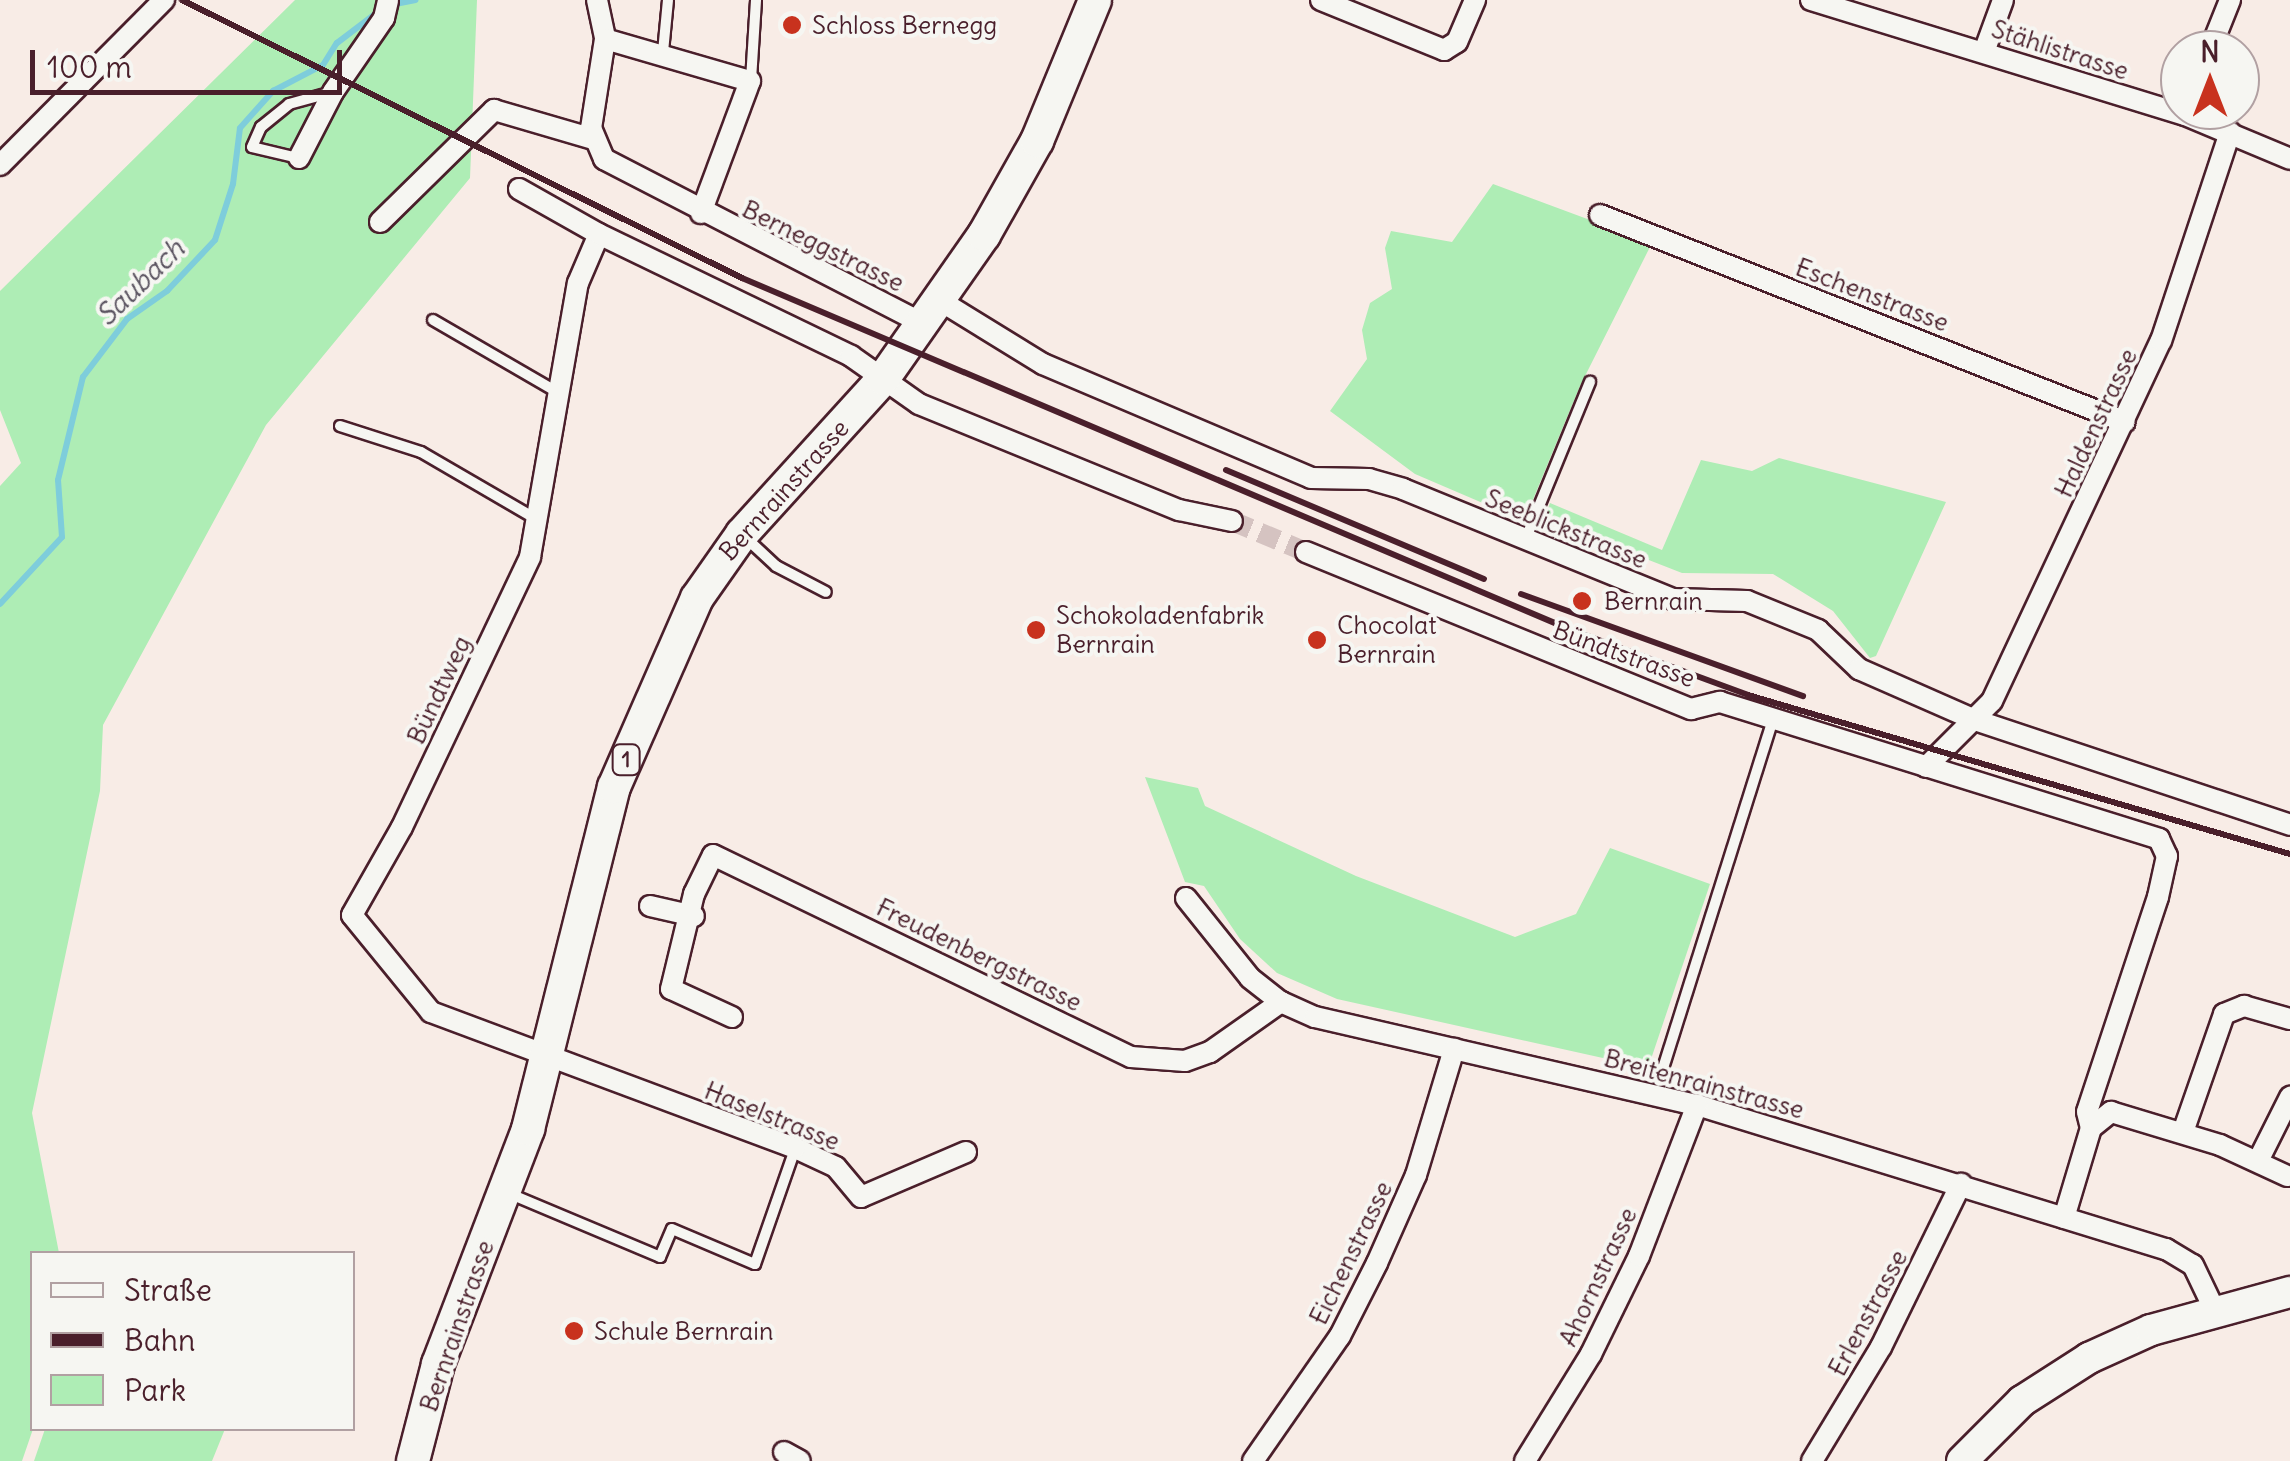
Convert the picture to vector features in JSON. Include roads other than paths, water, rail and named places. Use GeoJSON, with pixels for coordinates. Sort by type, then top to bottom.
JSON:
{"type":"FeatureCollection","features":[{"type":"Feature","properties":{"kind":"main road","name":"Bernrainstrasse"},"geometry":{"type":"LineString","coordinates":[[413,1461],[438,1364],[505,1192],[547,1056],[614,787],[697,598],[742,534],[882,380],[931,312],[1037,141],[1096,0]]}},
{"type":"Feature","properties":{"kind":"main road"},"geometry":{"type":"LineString","coordinates":[[1962,1461],[2022,1401],[2089,1358],[2215,1311],[2290,1292]]}},
{"type":"Feature","properties":{"kind":"street"},"geometry":{"type":"LineString","coordinates":[[0,165],[164,0]]}},
{"type":"Feature","properties":{"kind":"street"},"geometry":{"type":"LineString","coordinates":[[593,139],[590,118],[605,40],[597,0]]}},
{"type":"Feature","properties":{"kind":"street"},"geometry":{"type":"LineString","coordinates":[[1321,0],[1444,50],[1458,42],[1475,0]]}},
{"type":"Feature","properties":{"kind":"street","name":"Stählistrasse"},"geometry":{"type":"LineString","coordinates":[[1811,0],[2160,104]]}},
{"type":"Feature","properties":{"kind":"street"},"geometry":{"type":"LineString","coordinates":[[1984,52],[2004,0]]}},
{"type":"Feature","properties":{"kind":"street"},"geometry":{"type":"LineString","coordinates":[[2218,30],[2230,0]]}},
{"type":"Feature","properties":{"kind":"street"},"geometry":{"type":"LineString","coordinates":[[299,158],[333,92],[386,9]]}},
{"type":"Feature","properties":{"kind":"street"},"geometry":{"type":"LineString","coordinates":[[605,40],[663,52],[750,82]]}},
{"type":"Feature","properties":{"kind":"street","name":"Berneggstrasse"},"geometry":{"type":"LineString","coordinates":[[701,213],[750,82]]}},
{"type":"Feature","properties":{"kind":"street","name":"Berneggstrasse"},"geometry":{"type":"LineString","coordinates":[[380,222],[494,110],[593,139],[604,159],[701,213],[931,312]]}},
{"type":"Feature","properties":{"kind":"street","name":"Stählistrasse"},"geometry":{"type":"LineString","coordinates":[[2226,130],[2290,160]]}},
{"type":"Feature","properties":{"kind":"street","name":"Haldenstrasse"},"geometry":{"type":"LineString","coordinates":[[1976,720],[1992,701],[2161,341],[2230,132]]}},
{"type":"Feature","properties":{"kind":"street"},"geometry":{"type":"LineString","coordinates":[[519,189],[599,234],[851,356],[919,404],[1102,481],[1232,522]]}},
{"type":"Feature","properties":{"kind":"street","name":"Eschenstrasse"},"geometry":{"type":"LineString","coordinates":[[1600,215],[2125,422]]}},
{"type":"Feature","properties":{"kind":"street","name":"Bündtweg"},"geometry":{"type":"LineString","coordinates":[[547,1056],[431,1012],[352,915],[402,827],[541,522],[578,283],[599,234]]}},
{"type":"Feature","properties":{"kind":"street","name":"Seeblickstrasse"},"geometry":{"type":"LineString","coordinates":[[931,312],[1311,478],[1369,479],[1673,599],[1734,599],[1774,610],[1818,630],[1859,669],[1976,720],[2290,826]]}},
{"type":"Feature","properties":{"kind":"street","name":"Bündtstrasse"},"geometry":{"type":"LineString","coordinates":[[1306,552],[1691,709],[1720,702],[2159,839],[2167,856],[2087,1112],[2091,1128],[2064,1218]]}},
{"type":"Feature","properties":{"kind":"street"},"geometry":{"type":"LineString","coordinates":[[1926,767],[1976,720]]}},
{"type":"Feature","properties":{"kind":"street","name":"Freudenbergstrasse"},"geometry":{"type":"LineString","coordinates":[[732,1017],[671,990],[694,916],[694,894],[713,854],[1131,1057],[1160,1063],[1210,1052],[1281,1002]]}},
{"type":"Feature","properties":{"kind":"street","name":"Breitenrainstrasse"},"geometry":{"type":"LineString","coordinates":[[1186,898],[1232,958],[1281,1002],[1374,1033],[1697,1105],[1962,1184],[2183,1256],[2200,1273],[2215,1311]]}},
{"type":"Feature","properties":{"kind":"street"},"geometry":{"type":"LineString","coordinates":[[650,906],[694,916]]}},
{"type":"Feature","properties":{"kind":"street"},"geometry":{"type":"LineString","coordinates":[[2182,1132],[2224,1014],[2244,1006],[2290,1020]]}},
{"type":"Feature","properties":{"kind":"street","name":"Eichenstrasse"},"geometry":{"type":"LineString","coordinates":[[1254,1461],[1340,1336],[1377,1262],[1416,1176],[1454,1049]]}},
{"type":"Feature","properties":{"kind":"street","name":"Haselstrasse"},"geometry":{"type":"LineString","coordinates":[[547,1056],[795,1148],[836,1167],[862,1196],[966,1152]]}},
{"type":"Feature","properties":{"kind":"street"},"geometry":{"type":"LineString","coordinates":[[2258,1161],[2290,1097]]}},
{"type":"Feature","properties":{"kind":"street","name":"Ahornstrasse"},"geometry":{"type":"LineString","coordinates":[[1525,1461],[1592,1354],[1639,1256],[1697,1105]]}},
{"type":"Feature","properties":{"kind":"street"},"geometry":{"type":"LineString","coordinates":[[2091,1128],[2103,1115],[2118,1112],[2182,1132],[2287,1176]]}},
{"type":"Feature","properties":{"kind":"street","name":"Erlenstrasse"},"geometry":{"type":"LineString","coordinates":[[1812,1461],[1881,1347],[1962,1184]]}},
{"type":"Feature","properties":{"kind":"lane"},"geometry":{"type":"LineString","coordinates":[[663,52],[668,0]]}},
{"type":"Feature","properties":{"kind":"lane"},"geometry":{"type":"LineString","coordinates":[[750,82],[756,0]]}},
{"type":"Feature","properties":{"kind":"lane"},"geometry":{"type":"LineString","coordinates":[[299,158],[252,147],[261,127],[288,104],[333,92]]}},
{"type":"Feature","properties":{"kind":"lane"},"geometry":{"type":"LineString","coordinates":[[434,320],[563,396]]}},
{"type":"Feature","properties":{"kind":"lane"},"geometry":{"type":"LineString","coordinates":[[1526,539],[1590,382]]}},
{"type":"Feature","properties":{"kind":"lane"},"geometry":{"type":"LineString","coordinates":[[340,426],[421,452],[541,522]]}},
{"type":"Feature","properties":{"kind":"lane"},"geometry":{"type":"LineString","coordinates":[[742,534],[776,566],[826,592]]}},
{"type":"Feature","properties":{"kind":"lane"},"geometry":{"type":"LineString","coordinates":[[1659,1081],[1773,720]]}},
{"type":"Feature","properties":{"kind":"lane"},"geometry":{"type":"LineString","coordinates":[[505,1192],[660,1257],[672,1229],[755,1264],[795,1148]]}},
{"type":"Feature","properties":{"kind":"waterway","name":"Saubach"},"geometry":{"type":"LineString","coordinates":[[390,5],[416,0]]}},
{"type":"Feature","properties":{"kind":"waterway","name":"Saubach"},"geometry":{"type":"LineString","coordinates":[[0,604],[62,537],[58,480],[83,377],[127,319],[167,291],[215,240],[233,184],[240,128],[273,91],[323,65],[337,43],[379,11]]}},
{"type":"Feature","properties":{"kind":"tunnel"},"geometry":{"type":"LineString","coordinates":[[1232,521],[1306,552]]}},
{"type":"Feature","properties":{"kind":"railway"},"geometry":{"type":"LineString","coordinates":[[182,0],[742,278],[1569,629],[1748,695],[2290,854]]}},
{"type":"Feature","properties":{"kind":"railway"},"geometry":{"type":"LineString","coordinates":[[1226,470],[1484,579]]}},
{"type":"Feature","properties":{"kind":"railway"},"geometry":{"type":"LineString","coordinates":[[1521,594],[1803,696]]}},
{"type":"Feature","properties":{"kind":"place","name":"Schloss Bernegg"},"geometry":{"type":"Point","coordinates":[792,25]}},
{"type":"Feature","properties":{"kind":"place","name":"Bernrain"},"geometry":{"type":"Point","coordinates":[1582,601]}},
{"type":"Feature","properties":{"kind":"place","name":"Schokoladenfabrik Bernrain"},"geometry":{"type":"Point","coordinates":[1036,630]}},
{"type":"Feature","properties":{"kind":"place","name":"Chocolat Bernrain"},"geometry":{"type":"Point","coordinates":[1317,640]}},
{"type":"Feature","properties":{"kind":"place","name":"Schule Bernrain"},"geometry":{"type":"Point","coordinates":[574,1331]}}]}
